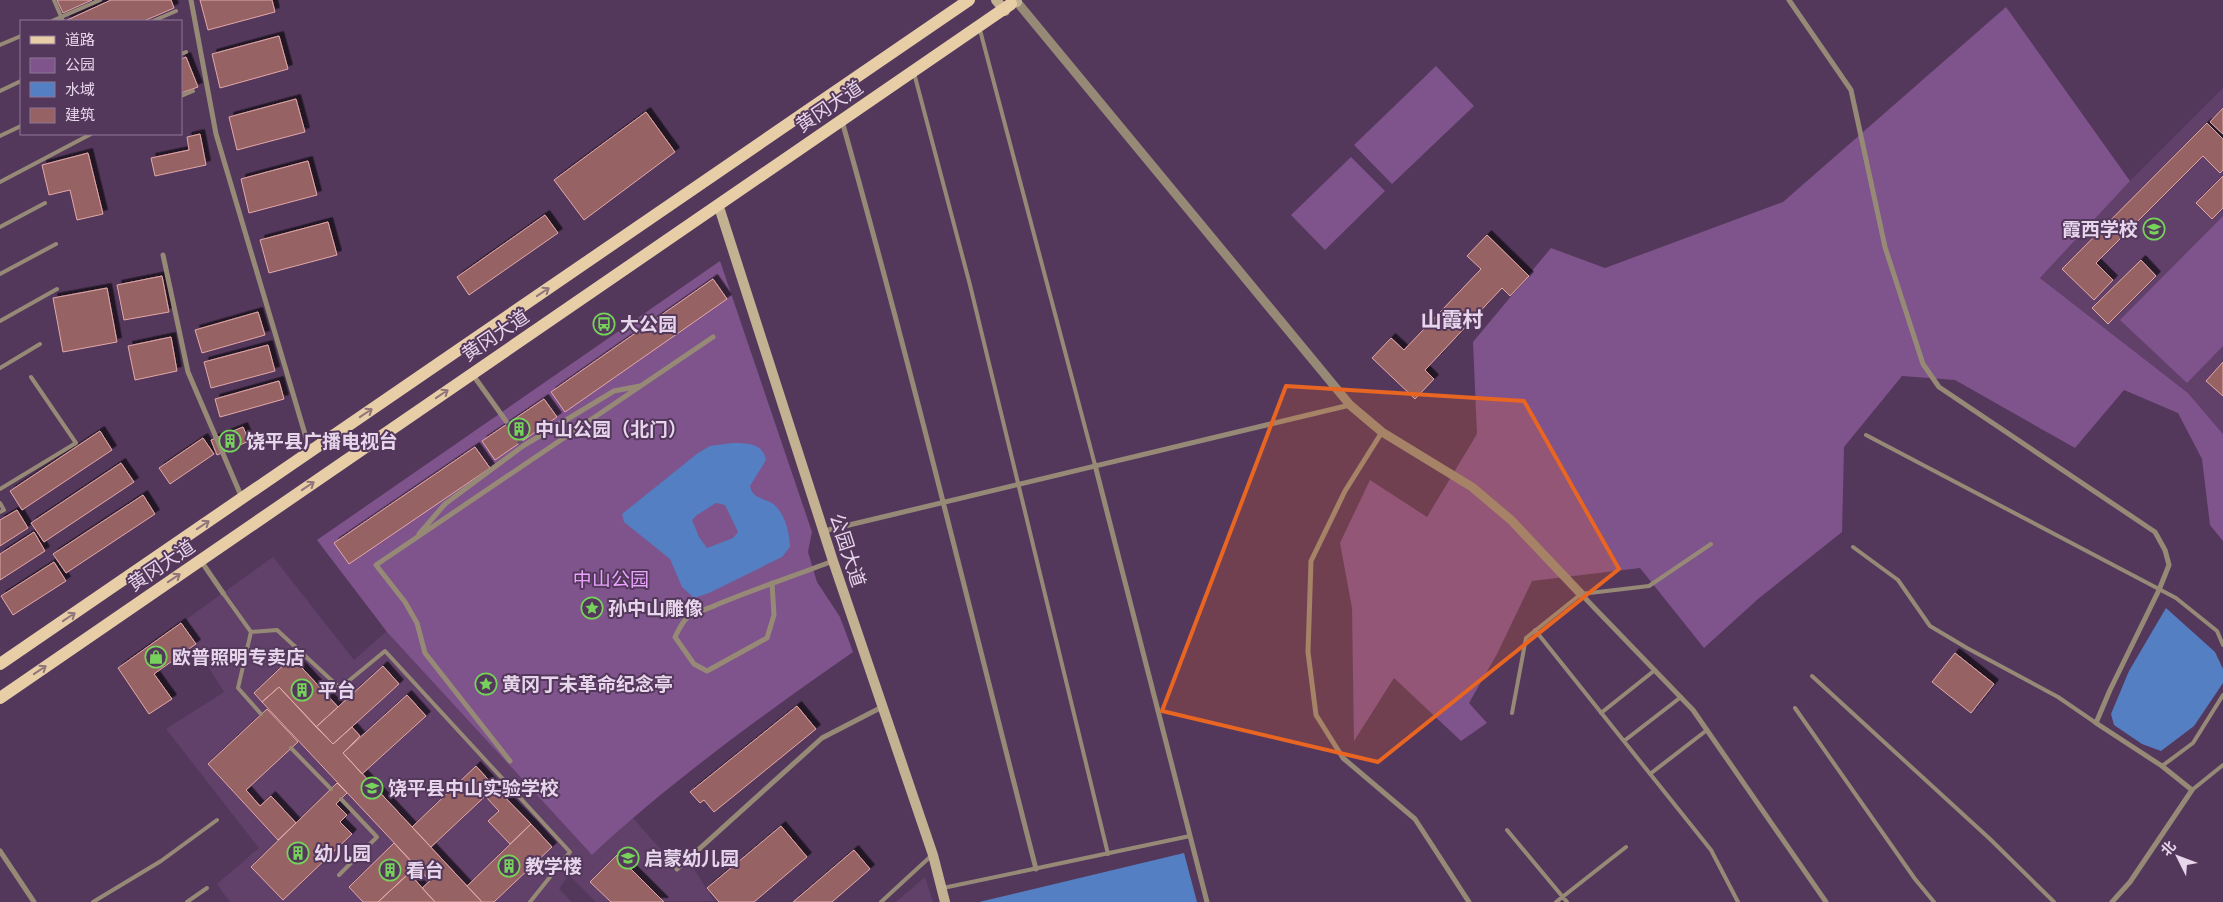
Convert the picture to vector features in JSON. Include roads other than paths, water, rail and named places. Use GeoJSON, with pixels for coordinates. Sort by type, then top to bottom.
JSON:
{"type":"FeatureCollection","features":[{"type":"Feature","properties":{"kind":"main road","name":"黄冈大道"},"geometry":{"type":"LineString","coordinates":[[0,664],[969,0]]}},
{"type":"Feature","properties":{"kind":"main road"},"geometry":{"type":"LineString","coordinates":[[996,0],[1012,4]]}},
{"type":"Feature","properties":{"kind":"main road","name":"黄冈大道"},"geometry":{"type":"LineString","coordinates":[[0,698],[1012,4]]}},
{"type":"Feature","properties":{"kind":"main road","name":"公园大道"},"geometry":{"type":"LineString","coordinates":[[720,207],[833,561],[933,855],[945,902]]}},
{"type":"Feature","properties":{"kind":"street"},"geometry":{"type":"LineString","coordinates":[[191,0],[218,143],[312,454]]}},
{"type":"Feature","properties":{"kind":"street"},"geometry":{"type":"LineString","coordinates":[[1789,0],[1851,90],[1885,247],[1923,364],[1939,387],[2155,532],[2165,550],[2169,565],[2096,723],[2162,766],[2192,790],[2130,882],[2112,902]]}},
{"type":"Feature","properties":{"kind":"street"},"geometry":{"type":"LineString","coordinates":[[1012,4],[1350,405],[1382,432],[1472,487],[1511,520],[1693,710],[1826,902]]}},
{"type":"Feature","properties":{"kind":"street"},"geometry":{"type":"LineString","coordinates":[[842,121],[892,299],[941,502],[1036,869]]}},
{"type":"Feature","properties":{"kind":"street"},"geometry":{"type":"LineString","coordinates":[[163,255],[188,372],[244,503]]}},
{"type":"Feature","properties":{"kind":"street"},"geometry":{"type":"LineString","coordinates":[[510,761],[424,654],[417,623],[405,602],[376,565],[713,337]]}},
{"type":"Feature","properties":{"kind":"street"},"geometry":{"type":"LineString","coordinates":[[470,370],[506,421]]}},
{"type":"Feature","properties":{"kind":"street"},"geometry":{"type":"LineString","coordinates":[[414,540],[445,504],[524,446],[614,390],[643,385]]}},
{"type":"Feature","properties":{"kind":"street"},"geometry":{"type":"LineString","coordinates":[[824,531],[1350,405]]}},
{"type":"Feature","properties":{"kind":"street"},"geometry":{"type":"LineString","coordinates":[[1382,432],[1344,492],[1311,561],[1308,652],[1316,715],[1343,758],[1415,819],[1469,902]]}},
{"type":"Feature","properties":{"kind":"street"},"geometry":{"type":"LineString","coordinates":[[1095,465],[1207,902]]}},
{"type":"Feature","properties":{"kind":"street"},"geometry":{"type":"LineString","coordinates":[[200,560],[223,594]]}},
{"type":"Feature","properties":{"kind":"street"},"geometry":{"type":"LineString","coordinates":[[772,583],[774,615],[767,638],[707,671],[694,664],[675,637],[688,618],[772,583],[833,561]]}},
{"type":"Feature","properties":{"kind":"street"},"geometry":{"type":"LineString","coordinates":[[677,869],[822,738],[882,707]]}},
{"type":"Feature","properties":{"kind":"street"},"geometry":{"type":"LineString","coordinates":[[0,851],[34,902]]}},
{"type":"Feature","properties":{"kind":"lane"},"geometry":{"type":"LineString","coordinates":[[54,0],[62,19],[100,0]]}},
{"type":"Feature","properties":{"kind":"lane"},"geometry":{"type":"LineString","coordinates":[[155,20],[176,11]]}},
{"type":"Feature","properties":{"kind":"lane"},"geometry":{"type":"LineString","coordinates":[[979,27],[1095,465]]}},
{"type":"Feature","properties":{"kind":"lane"},"geometry":{"type":"LineString","coordinates":[[0,45],[20,36]]}},
{"type":"Feature","properties":{"kind":"lane"},"geometry":{"type":"LineString","coordinates":[[914,70],[970,285],[1108,854]]}},
{"type":"Feature","properties":{"kind":"lane"},"geometry":{"type":"LineString","coordinates":[[0,91],[20,81]]}},
{"type":"Feature","properties":{"kind":"lane"},"geometry":{"type":"LineString","coordinates":[[182,96],[193,91]]}},
{"type":"Feature","properties":{"kind":"lane"},"geometry":{"type":"LineString","coordinates":[[0,136],[20,126]]}},
{"type":"Feature","properties":{"kind":"lane"},"geometry":{"type":"LineString","coordinates":[[0,182],[89,135]]}},
{"type":"Feature","properties":{"kind":"lane"},"geometry":{"type":"LineString","coordinates":[[0,228],[45,203]]}},
{"type":"Feature","properties":{"kind":"lane"},"geometry":{"type":"LineString","coordinates":[[0,274],[56,244]]}},
{"type":"Feature","properties":{"kind":"lane"},"geometry":{"type":"LineString","coordinates":[[0,321],[57,288]]}},
{"type":"Feature","properties":{"kind":"lane"},"geometry":{"type":"LineString","coordinates":[[0,368],[40,344]]}},
{"type":"Feature","properties":{"kind":"lane"},"geometry":{"type":"LineString","coordinates":[[0,489],[76,444],[31,377]]}},
{"type":"Feature","properties":{"kind":"lane"},"geometry":{"type":"LineString","coordinates":[[1866,435],[2176,598],[2217,631],[2223,645]]}},
{"type":"Feature","properties":{"kind":"lane"},"geometry":{"type":"LineString","coordinates":[[0,503],[4,510],[0,512]]}},
{"type":"Feature","properties":{"kind":"lane"},"geometry":{"type":"LineString","coordinates":[[1512,713],[1526,638],[1535,630],[1581,594],[1649,586],[1711,544]]}},
{"type":"Feature","properties":{"kind":"lane"},"geometry":{"type":"LineString","coordinates":[[1852,547],[1898,580],[1930,626],[1966,648],[2058,697],[2096,723]]}},
{"type":"Feature","properties":{"kind":"lane"},"geometry":{"type":"LineString","coordinates":[[223,594],[251,632],[238,688],[261,714]]}},
{"type":"Feature","properties":{"kind":"lane"},"geometry":{"type":"LineString","coordinates":[[251,632],[277,630],[340,688],[385,650],[570,852],[530,902]]}},
{"type":"Feature","properties":{"kind":"lane"},"geometry":{"type":"LineString","coordinates":[[1535,630],[1711,850],[1738,902]]}},
{"type":"Feature","properties":{"kind":"lane"},"geometry":{"type":"LineString","coordinates":[[1601,713],[1655,670]]}},
{"type":"Feature","properties":{"kind":"lane"},"geometry":{"type":"LineString","coordinates":[[1812,676],[1990,838],[2054,902]]}},
{"type":"Feature","properties":{"kind":"lane"},"geometry":{"type":"LineString","coordinates":[[2162,766],[2193,743],[2223,696]]}},
{"type":"Feature","properties":{"kind":"lane"},"geometry":{"type":"LineString","coordinates":[[1624,741],[1681,697]]}},
{"type":"Feature","properties":{"kind":"lane"},"geometry":{"type":"LineString","coordinates":[[1795,708],[1915,880],[1934,902]]}},
{"type":"Feature","properties":{"kind":"lane"},"geometry":{"type":"LineString","coordinates":[[1650,774],[1707,730]]}},
{"type":"Feature","properties":{"kind":"lane"},"geometry":{"type":"LineString","coordinates":[[292,748],[331,789]]}},
{"type":"Feature","properties":{"kind":"lane"},"geometry":{"type":"LineString","coordinates":[[2192,790],[2223,765]]}},
{"type":"Feature","properties":{"kind":"lane"},"geometry":{"type":"LineString","coordinates":[[339,875],[377,838],[341,799]]}},
{"type":"Feature","properties":{"kind":"lane"},"geometry":{"type":"LineString","coordinates":[[93,902],[160,862],[217,820]]}},
{"type":"Feature","properties":{"kind":"lane"},"geometry":{"type":"LineString","coordinates":[[1507,830],[1567,902]]}},
{"type":"Feature","properties":{"kind":"lane"},"geometry":{"type":"LineString","coordinates":[[941,888],[1190,836]]}},
{"type":"Feature","properties":{"kind":"lane"},"geometry":{"type":"LineString","coordinates":[[1556,902],[1626,847]]}},
{"type":"Feature","properties":{"kind":"lane"},"geometry":{"type":"LineString","coordinates":[[881,902],[933,855]]}},
{"type":"Feature","properties":{"kind":"lane"},"geometry":{"type":"LineString","coordinates":[[187,902],[207,888]]}},
{"type":"Feature","properties":{"kind":"water"},"geometry":{"type":"Polygon","coordinates":[[[743,443],[754,445],[762,450],[766,460],[750,486],[751,490],[755,495],[775,505],[779,510],[787,528],[790,547],[782,557],[709,593],[694,598],[682,587],[670,559],[624,522],[622,514],[698,453],[710,446],[743,443]],[[716,503],[692,520],[699,537],[707,548],[733,538],[738,532],[725,505],[716,503]]]}},
{"type":"Feature","properties":{"kind":"water"},"geometry":{"type":"Polygon","coordinates":[[[2166,608],[2215,652],[2223,669],[2223,683],[2194,726],[2161,751],[2142,744],[2114,725],[2111,714],[2129,671],[2166,608]]]}},
{"type":"Feature","properties":{"kind":"water"},"geometry":{"type":"Polygon","coordinates":[[[1184,853],[1197,902],[979,902],[1184,853]]]}},
{"type":"Feature","properties":{"kind":"tunnel"},"geometry":{"type":"LineString","coordinates":[[506,421],[523,446]]}},
{"type":"Feature","properties":{"kind":"place","name":"霞西学校"},"geometry":{"type":"Point","coordinates":[2154,229]}},
{"type":"Feature","properties":{"kind":"place","name":"大公园"},"geometry":{"type":"Point","coordinates":[604,324]}},
{"type":"Feature","properties":{"kind":"place","name":"中山公园（北门）"},"geometry":{"type":"Point","coordinates":[519,429]}},
{"type":"Feature","properties":{"kind":"place","name":"饶平县广播电视台"},"geometry":{"type":"Point","coordinates":[230,441]}},
{"type":"Feature","properties":{"kind":"place","name":"孙中山雕像"},"geometry":{"type":"Point","coordinates":[592,608]}},
{"type":"Feature","properties":{"kind":"place","name":"欧普照明专卖店"},"geometry":{"type":"Point","coordinates":[156,657]}},
{"type":"Feature","properties":{"kind":"place","name":"黄冈丁未革命纪念亭"},"geometry":{"type":"Point","coordinates":[486,684]}},
{"type":"Feature","properties":{"kind":"place","name":"平台"},"geometry":{"type":"Point","coordinates":[302,690]}},
{"type":"Feature","properties":{"kind":"place","name":"饶平县中山实验学校"},"geometry":{"type":"Point","coordinates":[372,788]}},
{"type":"Feature","properties":{"kind":"place","name":"幼儿园"},"geometry":{"type":"Point","coordinates":[298,853]}},
{"type":"Feature","properties":{"kind":"place","name":"启蒙幼儿园"},"geometry":{"type":"Point","coordinates":[628,858]}},
{"type":"Feature","properties":{"kind":"place","name":"教学楼"},"geometry":{"type":"Point","coordinates":[509,866]}},
{"type":"Feature","properties":{"kind":"place","name":"看台"},"geometry":{"type":"Point","coordinates":[390,870]}},
{"type":"Feature","properties":{"kind":"district","name":"山霞村"},"geometry":{"type":"Point","coordinates":[1452,320]}},
{"type":"Feature","properties":{"kind":"park label","name":"中山公园"},"geometry":{"type":"Point","coordinates":[611,579]}}]}
